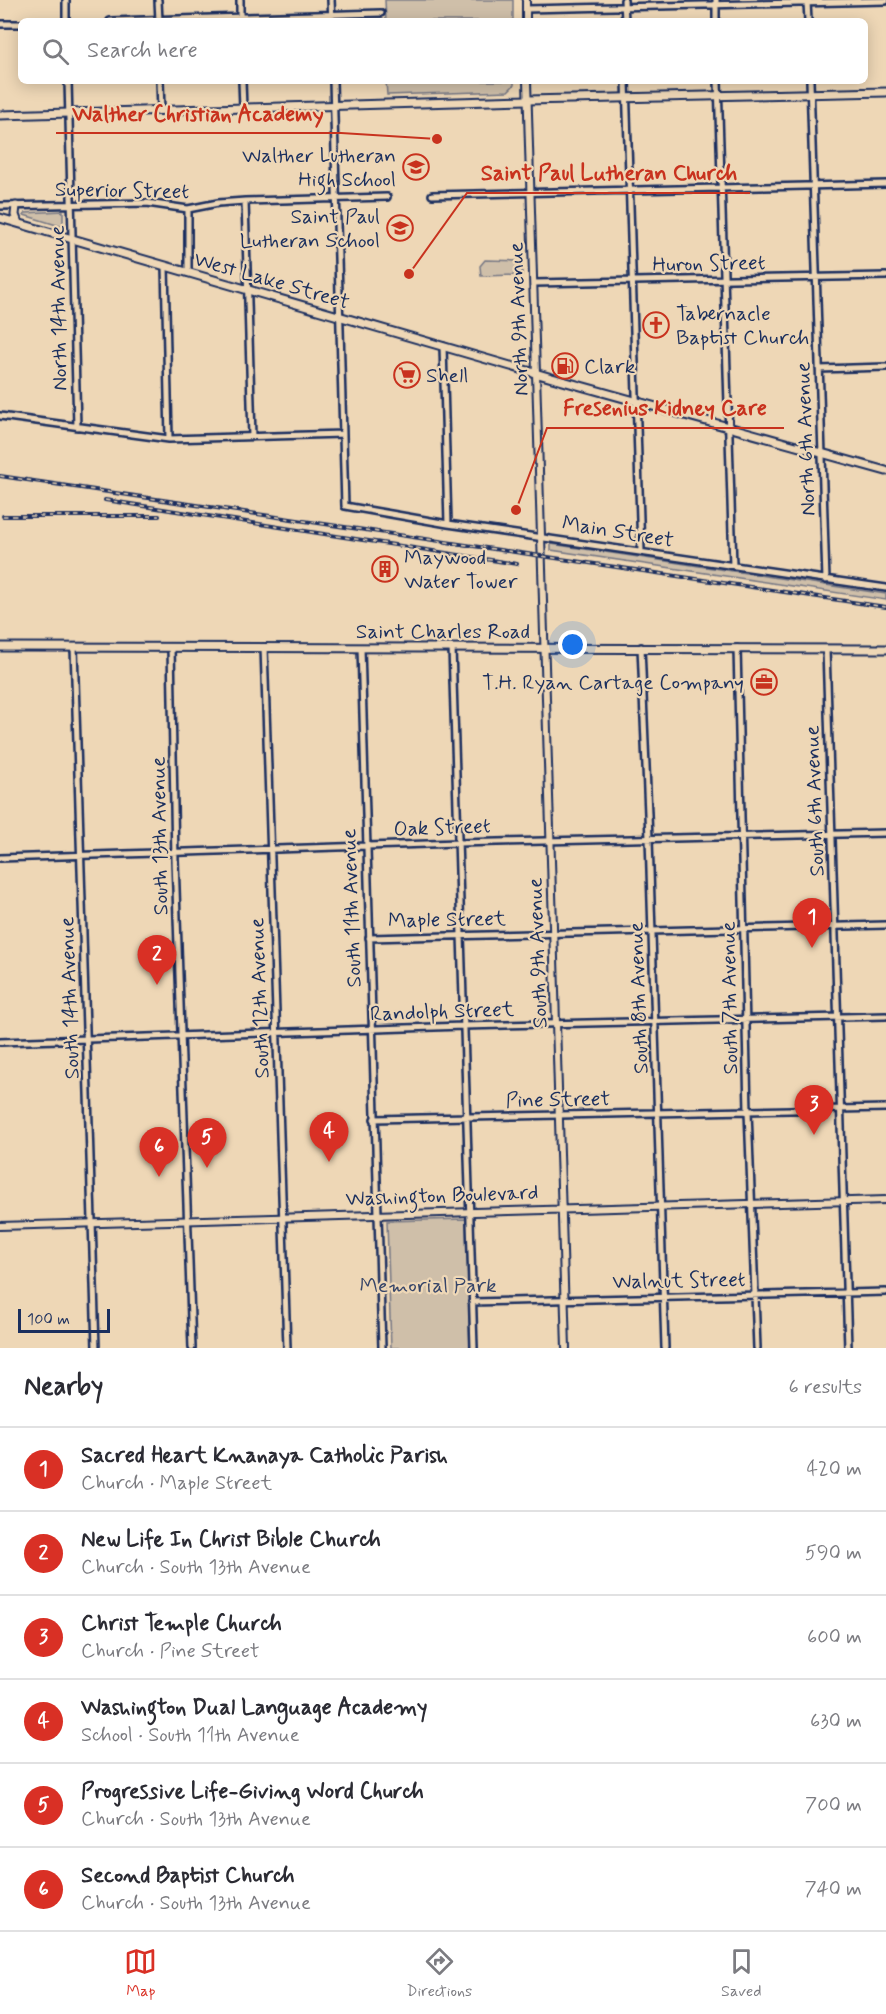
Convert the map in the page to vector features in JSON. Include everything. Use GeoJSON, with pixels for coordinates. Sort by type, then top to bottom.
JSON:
{"type":"FeatureCollection","features":[{"type":"Feature","properties":{"kind":"main road"},"geometry":{"type":"LineString","coordinates":[[0,115],[886,92]]}},
{"type":"Feature","properties":{"kind":"main road"},"geometry":{"type":"LineString","coordinates":[[16,206],[15,215],[18,223]]}},
{"type":"Feature","properties":{"kind":"main road","name":"West Lake Street"},"geometry":{"type":"LineString","coordinates":[[0,218],[636,402],[886,471]]}},
{"type":"Feature","properties":{"kind":"main road","name":"Saint Charles Road"},"geometry":{"type":"LineString","coordinates":[[0,647],[886,649]]}},
{"type":"Feature","properties":{"kind":"street"},"geometry":{"type":"LineString","coordinates":[[66,0],[66,18]]}},
{"type":"Feature","properties":{"kind":"street"},"geometry":{"type":"LineString","coordinates":[[158,0],[159,18]]}},
{"type":"Feature","properties":{"kind":"street"},"geometry":{"type":"LineString","coordinates":[[240,0],[240,18]]}},
{"type":"Feature","properties":{"kind":"street"},"geometry":{"type":"LineString","coordinates":[[331,0],[332,18],[381,13]]}},
{"type":"Feature","properties":{"kind":"street"},"geometry":{"type":"LineString","coordinates":[[526,0],[526,18]]}},
{"type":"Feature","properties":{"kind":"street"},"geometry":{"type":"LineString","coordinates":[[807,1],[808,18]]}},
{"type":"Feature","properties":{"kind":"street"},"geometry":{"type":"LineString","coordinates":[[526,9],[625,3],[886,1]]}},
{"type":"Feature","properties":{"kind":"street"},"geometry":{"type":"LineString","coordinates":[[716,2],[717,18]]}},
{"type":"Feature","properties":{"kind":"street"},"geometry":{"type":"LineString","coordinates":[[0,24],[18,24]]}},
{"type":"Feature","properties":{"kind":"street","name":"North 14th Avenue"},"geometry":{"type":"LineString","coordinates":[[68,84],[77,427]]}},
{"type":"Feature","properties":{"kind":"street"},"geometry":{"type":"LineString","coordinates":[[160,84],[161,111]]}},
{"type":"Feature","properties":{"kind":"street"},"geometry":{"type":"LineString","coordinates":[[242,84],[243,108]]}},
{"type":"Feature","properties":{"kind":"street"},"geometry":{"type":"LineString","coordinates":[[0,416],[169,439],[343,434],[333,84]]}},
{"type":"Feature","properties":{"kind":"street","name":"North 9th Avenue"},"geometry":{"type":"LineString","coordinates":[[526,84],[541,557]]}},
{"type":"Feature","properties":{"kind":"street"},"geometry":{"type":"LineString","coordinates":[[626,84],[641,551]]}},
{"type":"Feature","properties":{"kind":"street"},"geometry":{"type":"LineString","coordinates":[[718,84],[732,566]]}},
{"type":"Feature","properties":{"kind":"street","name":"North 6th Avenue"},"geometry":{"type":"LineString","coordinates":[[810,84],[826,580]]}},
{"type":"Feature","properties":{"kind":"street"},"geometry":{"type":"LineString","coordinates":[[432,195],[886,184]]}},
{"type":"Feature","properties":{"kind":"street","name":"Superior Street"},"geometry":{"type":"LineString","coordinates":[[0,207],[147,203],[188,209],[245,201],[387,197]]}},
{"type":"Feature","properties":{"kind":"street"},"geometry":{"type":"LineString","coordinates":[[245,201],[252,437]]}},
{"type":"Feature","properties":{"kind":"street"},"geometry":{"type":"LineString","coordinates":[[188,209],[188,273]]}},
{"type":"Feature","properties":{"kind":"street"},"geometry":{"type":"LineString","coordinates":[[165,266],[169,439]]}},
{"type":"Feature","properties":{"kind":"street","name":"Huron Street"},"geometry":{"type":"LineString","coordinates":[[534,283],[886,276]]}},
{"type":"Feature","properties":{"kind":"street"},"geometry":{"type":"LineString","coordinates":[[443,346],[448,524]]}},
{"type":"Feature","properties":{"kind":"street"},"geometry":{"type":"LineString","coordinates":[[819,369],[886,367]]}},
{"type":"Feature","properties":{"kind":"street","name":"Main Street"},"geometry":{"type":"LineString","coordinates":[[343,434],[345,506],[448,524],[886,588]]}},
{"type":"Feature","properties":{"kind":"street","name":"South 9th Avenue"},"geometry":{"type":"LineString","coordinates":[[541,557],[566,1348]]}},
{"type":"Feature","properties":{"kind":"street","name":"South 14th Avenue"},"geometry":{"type":"LineString","coordinates":[[74,647],[96,1348]]}},
{"type":"Feature","properties":{"kind":"street","name":"South 13th Avenue"},"geometry":{"type":"LineString","coordinates":[[171,647],[175,852],[192,1348]]}},
{"type":"Feature","properties":{"kind":"street","name":"South 12th Avenue"},"geometry":{"type":"LineString","coordinates":[[264,647],[287,1348]]}},
{"type":"Feature","properties":{"kind":"street","name":"South 8th Avenue"},"geometry":{"type":"LineString","coordinates":[[641,647],[665,1348]]}},
{"type":"Feature","properties":{"kind":"street","name":"South 11th Avenue"},"geometry":{"type":"LineString","coordinates":[[361,648],[382,1348]]}},
{"type":"Feature","properties":{"kind":"street"},"geometry":{"type":"LineString","coordinates":[[452,648],[474,1348]]}},
{"type":"Feature","properties":{"kind":"street","name":"South 7th Avenue"},"geometry":{"type":"LineString","coordinates":[[737,648],[748,1112],[757,1348]]}},
{"type":"Feature","properties":{"kind":"street","name":"South 6th Avenue"},"geometry":{"type":"LineString","coordinates":[[826,649],[848,1348]]}},
{"type":"Feature","properties":{"kind":"street","name":"Oak Street"},"geometry":{"type":"LineString","coordinates":[[0,858],[549,840],[886,833]]}},
{"type":"Feature","properties":{"kind":"street","name":"Maple Street"},"geometry":{"type":"LineString","coordinates":[[369,938],[886,925]]}},
{"type":"Feature","properties":{"kind":"street","name":"Randolph Street"},"geometry":{"type":"LineString","coordinates":[[0,1042],[463,1026],[886,1016]]}},
{"type":"Feature","properties":{"kind":"street","name":"Pine Street"},"geometry":{"type":"LineString","coordinates":[[374,1119],[886,1108]]}},
{"type":"Feature","properties":{"kind":"street","name":"Washington Boulevard"},"geometry":{"type":"LineString","coordinates":[[0,1226],[886,1200]]}},
{"type":"Feature","properties":{"kind":"street","name":"Walnut Street"},"geometry":{"type":"LineString","coordinates":[[472,1302],[886,1292]]}},
{"type":"Feature","properties":{"kind":"green space"},"geometry":{"type":"Polygon","coordinates":[[[385,0],[513,0],[513,18],[386,18],[385,0]]]}},
{"type":"Feature","properties":{"kind":"green space"},"geometry":{"type":"Polygon","coordinates":[[[386,84],[514,84],[508,91],[387,95],[386,84]]]}},
{"type":"Feature","properties":{"kind":"green space"},"geometry":{"type":"Polygon","coordinates":[[[63,211],[63,227],[24,215],[25,213],[63,211]]]}},
{"type":"Feature","properties":{"kind":"green space"},"geometry":{"type":"Polygon","coordinates":[[[485,260],[522,261],[522,275],[481,276],[480,266],[485,260]]]}},
{"type":"Feature","properties":{"kind":"green space"},"geometry":{"type":"Polygon","coordinates":[[[551,544],[886,594],[886,600],[551,550],[551,544]]]}},
{"type":"Feature","properties":{"kind":"green space","name":"Memorial Park"},"geometry":{"type":"Polygon","coordinates":[[[466,1219],[470,1348],[391,1348],[387,1221],[466,1219]]]}},
{"type":"Feature","properties":{"kind":"railway"},"geometry":{"type":"LineString","coordinates":[[0,476],[886,607]]}},
{"type":"Feature","properties":{"kind":"railway"},"geometry":{"type":"LineString","coordinates":[[105,500],[517,564]]}},
{"type":"Feature","properties":{"kind":"railway"},"geometry":{"type":"LineString","coordinates":[[3,516],[159,516]]}},
{"type":"Feature","properties":{"kind":"place","name":"Walther Christian Academy"},"geometry":{"type":"Point","coordinates":[437,139]}},
{"type":"Feature","properties":{"kind":"place","name":"Walther Lutheran High School"},"geometry":{"type":"Point","coordinates":[416,167]}},
{"type":"Feature","properties":{"kind":"place","name":"Saint Paul Lutheran School"},"geometry":{"type":"Point","coordinates":[400,228]}},
{"type":"Feature","properties":{"kind":"place","name":"Saint Paul Lutheran Church"},"geometry":{"type":"Point","coordinates":[409,274]}},
{"type":"Feature","properties":{"kind":"place","name":"Tabernacle Baptist Church"},"geometry":{"type":"Point","coordinates":[656,325]}},
{"type":"Feature","properties":{"kind":"place","name":"Clark"},"geometry":{"type":"Point","coordinates":[565,366]}},
{"type":"Feature","properties":{"kind":"place","name":"Shell"},"geometry":{"type":"Point","coordinates":[407,375]}},
{"type":"Feature","properties":{"kind":"place","name":"Fresenius Kidney Care"},"geometry":{"type":"Point","coordinates":[516,510]}},
{"type":"Feature","properties":{"kind":"place","name":"Maywood Water Tower"},"geometry":{"type":"Point","coordinates":[385,569]}},
{"type":"Feature","properties":{"kind":"place","name":"T.H. Ryan Cartage Company"},"geometry":{"type":"Point","coordinates":[764,682]}},
{"type":"Feature","properties":{"kind":"place","name":"Sacred Heart Knanaya Catholic Parish"},"geometry":{"type":"Point","coordinates":[812,948]}},
{"type":"Feature","properties":{"kind":"place","name":"New Life In Christ Bible Church"},"geometry":{"type":"Point","coordinates":[157,985]}},
{"type":"Feature","properties":{"kind":"place","name":"Christ Temple Church"},"geometry":{"type":"Point","coordinates":[814,1135]}},
{"type":"Feature","properties":{"kind":"place","name":"Washington Dual Language Academy"},"geometry":{"type":"Point","coordinates":[329,1162]}},
{"type":"Feature","properties":{"kind":"place","name":"Progressive Life-Giving Word Church"},"geometry":{"type":"Point","coordinates":[207,1168]}},
{"type":"Feature","properties":{"kind":"place","name":"Second Baptist Church"},"geometry":{"type":"Point","coordinates":[159,1177]}}]}
